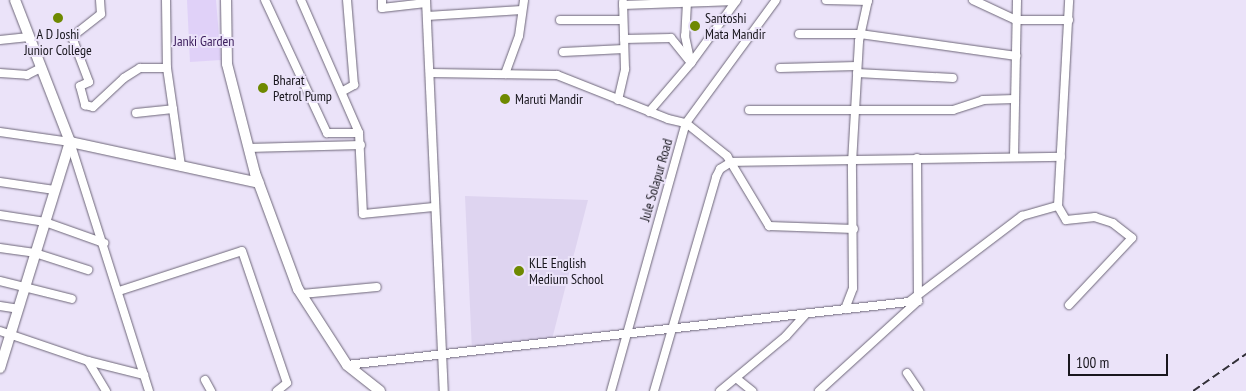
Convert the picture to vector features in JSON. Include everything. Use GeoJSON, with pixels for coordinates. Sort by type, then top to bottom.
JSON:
{"type":"FeatureCollection","features":[{"type":"Feature","properties":{"kind":"street"},"geometry":{"type":"LineString","coordinates":[[15,0],[70,142],[104,243],[149,391]]}},
{"type":"Feature","properties":{"kind":"street"},"geometry":{"type":"LineString","coordinates":[[100,0],[100,14],[72,37],[89,82],[80,86],[85,105],[93,107],[124,78],[140,68],[167,68]]}},
{"type":"Feature","properties":{"kind":"street"},"geometry":{"type":"LineString","coordinates":[[166,0],[167,68],[181,166]]}},
{"type":"Feature","properties":{"kind":"street"},"geometry":{"type":"LineString","coordinates":[[226,0],[227,64],[248,148],[259,184],[302,294],[347,365],[380,391]]}},
{"type":"Feature","properties":{"kind":"street"},"geometry":{"type":"LineString","coordinates":[[265,0],[327,133],[359,133]]}},
{"type":"Feature","properties":{"kind":"street"},"geometry":{"type":"LineString","coordinates":[[301,0],[343,91],[359,133],[363,214],[435,207]]}},
{"type":"Feature","properties":{"kind":"street"},"geometry":{"type":"LineString","coordinates":[[343,91],[354,85],[346,0]]}},
{"type":"Feature","properties":{"kind":"street"},"geometry":{"type":"LineString","coordinates":[[382,0],[382,8],[426,2],[444,391]]}},
{"type":"Feature","properties":{"kind":"street"},"geometry":{"type":"LineString","coordinates":[[506,74],[519,36],[524,0]]}},
{"type":"Feature","properties":{"kind":"street","name":"Jule Solapur Road"},"geometry":{"type":"LineString","coordinates":[[611,391],[686,123],[776,0]]}},
{"type":"Feature","properties":{"kind":"street"},"geometry":{"type":"LineString","coordinates":[[826,0],[868,1],[860,34],[852,163],[853,288],[845,309]]}},
{"type":"Feature","properties":{"kind":"street"},"geometry":{"type":"LineString","coordinates":[[974,0],[1016,20],[1069,20]]}},
{"type":"Feature","properties":{"kind":"street"},"geometry":{"type":"LineString","coordinates":[[1014,157],[1017,0]]}},
{"type":"Feature","properties":{"kind":"street"},"geometry":{"type":"LineString","coordinates":[[1069,0],[1058,206],[1066,220],[1095,217],[1113,224],[1132,238],[1069,305]]}},
{"type":"Feature","properties":{"kind":"street"},"geometry":{"type":"LineString","coordinates":[[649,112],[691,63],[736,1]]}},
{"type":"Feature","properties":{"kind":"street"},"geometry":{"type":"LineString","coordinates":[[618,100],[625,69],[623,2],[736,1]]}},
{"type":"Feature","properties":{"kind":"street"},"geometry":{"type":"LineString","coordinates":[[687,2],[685,36],[691,63]]}},
{"type":"Feature","properties":{"kind":"street"},"geometry":{"type":"LineString","coordinates":[[427,16],[522,10]]}},
{"type":"Feature","properties":{"kind":"street"},"geometry":{"type":"LineString","coordinates":[[560,20],[623,20]]}},
{"type":"Feature","properties":{"kind":"street"},"geometry":{"type":"LineString","coordinates":[[799,34],[860,34],[1016,56]]}},
{"type":"Feature","properties":{"kind":"street"},"geometry":{"type":"LineString","coordinates":[[0,40],[29,37]]}},
{"type":"Feature","properties":{"kind":"street"},"geometry":{"type":"LineString","coordinates":[[624,39],[671,38],[691,63]]}},
{"type":"Feature","properties":{"kind":"street"},"geometry":{"type":"LineString","coordinates":[[563,52],[624,49]]}},
{"type":"Feature","properties":{"kind":"street"},"geometry":{"type":"LineString","coordinates":[[0,73],[27,75],[41,68]]}},
{"type":"Feature","properties":{"kind":"street"},"geometry":{"type":"LineString","coordinates":[[780,68],[857,70],[954,78]]}},
{"type":"Feature","properties":{"kind":"street"},"geometry":{"type":"LineString","coordinates":[[430,73],[557,75],[649,112],[686,123],[731,162],[769,226],[854,229]]}},
{"type":"Feature","properties":{"kind":"street"},"geometry":{"type":"LineString","coordinates":[[749,110],[953,110],[983,100],[1015,99]]}},
{"type":"Feature","properties":{"kind":"street"},"geometry":{"type":"LineString","coordinates":[[136,113],[173,108]]}},
{"type":"Feature","properties":{"kind":"street"},"geometry":{"type":"LineString","coordinates":[[0,132],[70,142],[259,184]]}},
{"type":"Feature","properties":{"kind":"street"},"geometry":{"type":"LineString","coordinates":[[0,368],[5,332],[18,309],[70,142]]}},
{"type":"Feature","properties":{"kind":"street"},"geometry":{"type":"LineString","coordinates":[[248,148],[361,145]]}},
{"type":"Feature","properties":{"kind":"street"},"geometry":{"type":"LineString","coordinates":[[654,391],[674,330],[716,177],[720,169],[731,162],[852,163],[917,158],[1061,157]]}},
{"type":"Feature","properties":{"kind":"street"},"geometry":{"type":"LineString","coordinates":[[917,158],[918,295]]}},
{"type":"Feature","properties":{"kind":"street"},"geometry":{"type":"LineString","coordinates":[[0,182],[54,190]]}},
{"type":"Feature","properties":{"kind":"street"},"geometry":{"type":"LineString","coordinates":[[909,302],[1022,216],[1058,206]]}},
{"type":"Feature","properties":{"kind":"street"},"geometry":{"type":"LineString","coordinates":[[0,215],[45,222],[104,243]]}},
{"type":"Feature","properties":{"kind":"street"},"geometry":{"type":"LineString","coordinates":[[0,248],[36,253],[88,270]]}},
{"type":"Feature","properties":{"kind":"street"},"geometry":{"type":"LineString","coordinates":[[119,291],[242,251],[287,383],[276,391]]}},
{"type":"Feature","properties":{"kind":"street"},"geometry":{"type":"LineString","coordinates":[[0,281],[25,285],[72,300]]}},
{"type":"Feature","properties":{"kind":"street"},"geometry":{"type":"LineString","coordinates":[[302,294],[376,287]]}},
{"type":"Feature","properties":{"kind":"street"},"geometry":{"type":"LineString","coordinates":[[347,365],[625,336],[918,301],[819,391]]}},
{"type":"Feature","properties":{"kind":"street"},"geometry":{"type":"LineString","coordinates":[[0,306],[18,309]]}},
{"type":"Feature","properties":{"kind":"street"},"geometry":{"type":"LineString","coordinates":[[720,391],[786,336],[806,314]]}},
{"type":"Feature","properties":{"kind":"street"},"geometry":{"type":"LineString","coordinates":[[5,332],[88,361],[144,375]]}},
{"type":"Feature","properties":{"kind":"street"},"geometry":{"type":"LineString","coordinates":[[88,361],[106,391]]}},
{"type":"Feature","properties":{"kind":"street"},"geometry":{"type":"LineString","coordinates":[[907,373],[919,391]]}},
{"type":"Feature","properties":{"kind":"street"},"geometry":{"type":"LineString","coordinates":[[736,378],[752,391]]}},
{"type":"Feature","properties":{"kind":"street"},"geometry":{"type":"LineString","coordinates":[[205,380],[211,391]]}},
{"type":"Feature","properties":{"kind":"shaded area","name":"KLE English Medium School"},"geometry":{"type":"Polygon","coordinates":[[[465,196],[588,200],[551,343],[472,351],[465,196]]]}},
{"type":"Feature","properties":{"kind":"green space","name":"Janki Garden"},"geometry":{"type":"Polygon","coordinates":[[[187,0],[216,0],[221,60],[190,62],[187,0]]]}},
{"type":"Feature","properties":{"kind":"railway"},"geometry":{"type":"LineString","coordinates":[[1193,391],[1246,354]]}},
{"type":"Feature","properties":{"kind":"place","name":"A D Joshi Junior College"},"geometry":{"type":"Point","coordinates":[58,18]}},
{"type":"Feature","properties":{"kind":"place","name":"Santoshi Mata Mandir"},"geometry":{"type":"Point","coordinates":[695,26]}},
{"type":"Feature","properties":{"kind":"place","name":"Bharat Petrol Pump"},"geometry":{"type":"Point","coordinates":[263,88]}},
{"type":"Feature","properties":{"kind":"place","name":"Maruti Mandir"},"geometry":{"type":"Point","coordinates":[505,99]}},
{"type":"Feature","properties":{"kind":"place","name":"KLE English Medium School"},"geometry":{"type":"Point","coordinates":[519,271]}}]}
